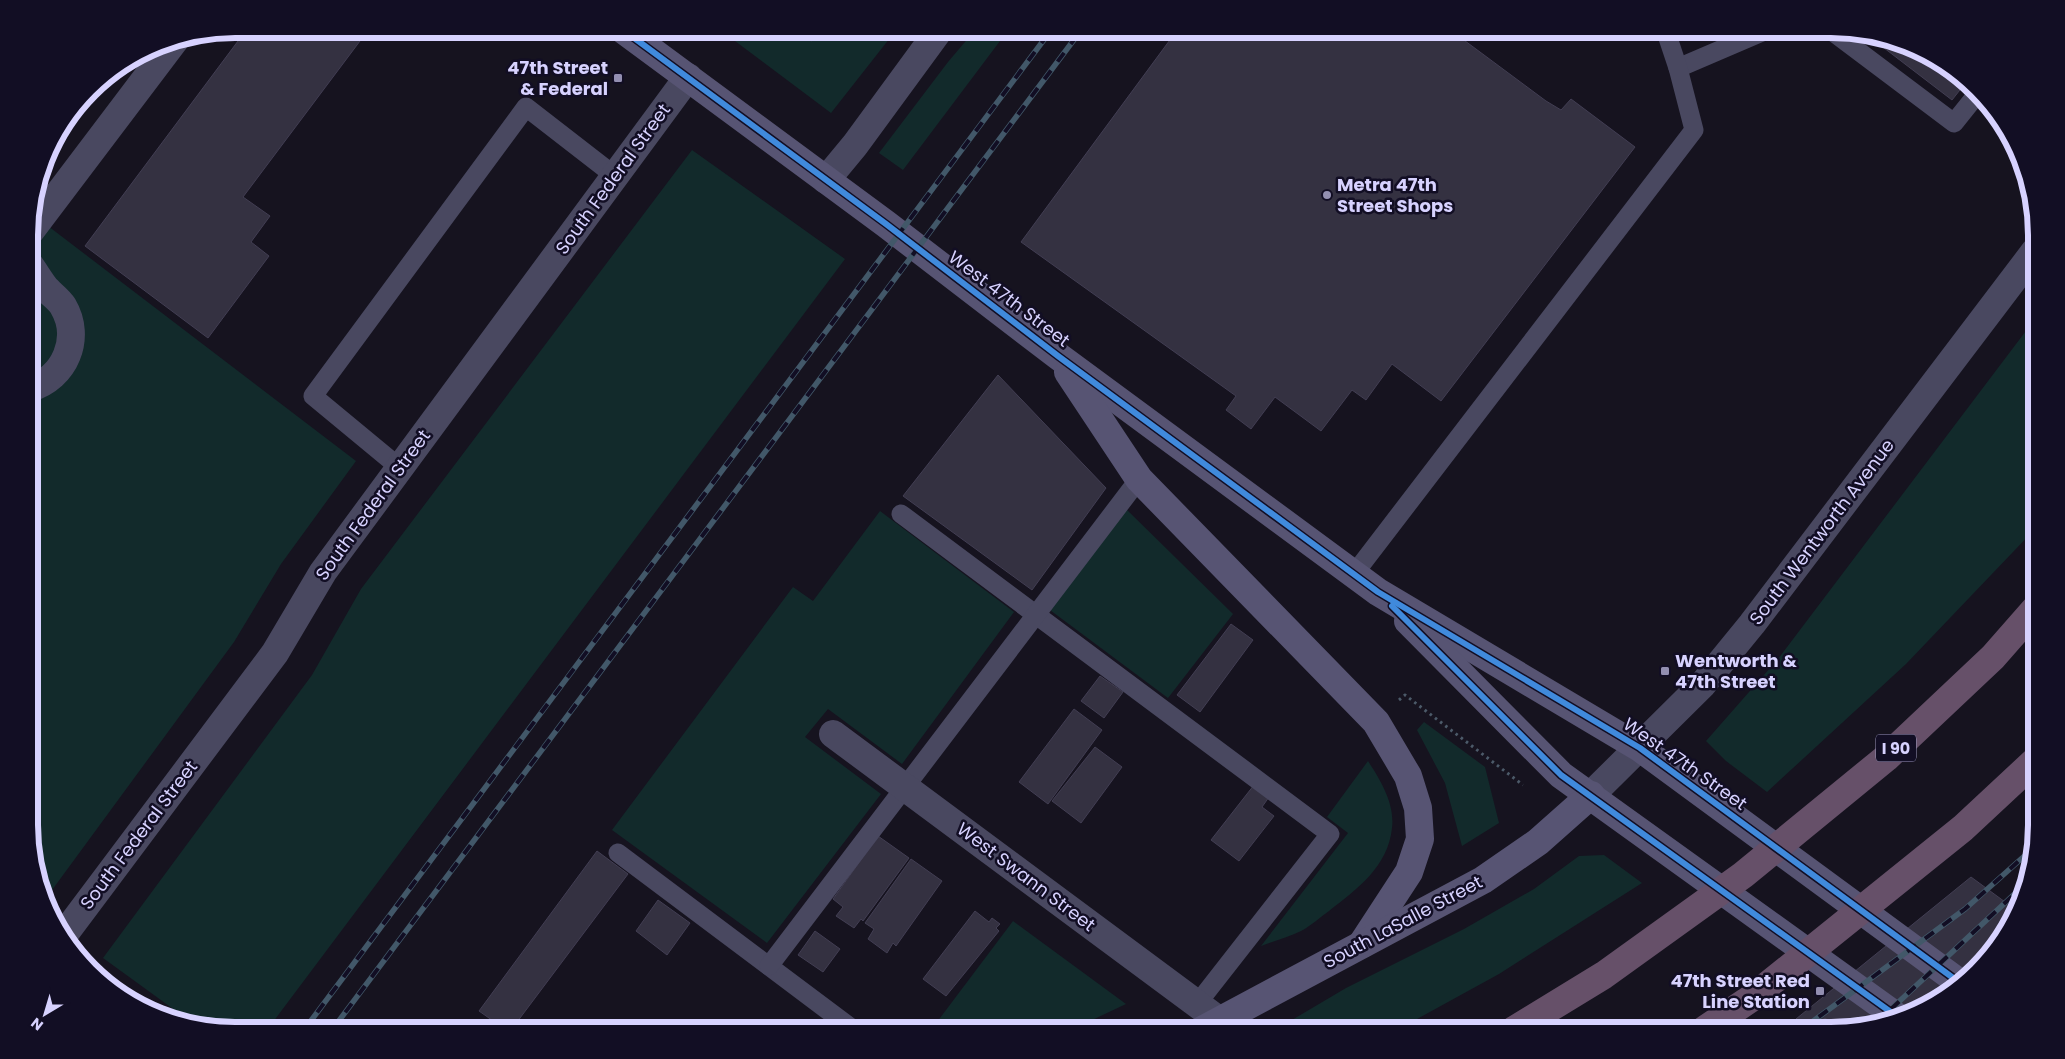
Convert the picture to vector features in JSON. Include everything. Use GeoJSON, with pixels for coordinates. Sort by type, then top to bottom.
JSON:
{"type":"FeatureCollection","features":[{"type":"Feature","properties":{"kind":"highway","name":"I 90"},"geometry":{"type":"LineString","coordinates":[[1527,1022],[1604,975],[1743,875],[1886,758],[1993,657],[2028,617]]}},
{"type":"Feature","properties":{"kind":"highway"},"geometry":{"type":"LineString","coordinates":[[1716,1022],[1752,997],[1963,828],[2028,767]]}},
{"type":"Feature","properties":{"kind":"main road","name":"West 47th Street"},"geometry":{"type":"LineString","coordinates":[[634,38],[1058,356],[1378,592],[1640,748],[1954,978]]}},
{"type":"Feature","properties":{"kind":"main road"},"geometry":{"type":"LineString","coordinates":[[1058,356],[1139,479],[1376,722],[1408,776],[1418,808],[1420,839],[1409,872],[1362,944]]}},
{"type":"Feature","properties":{"kind":"main road","name":"West 47th Street"},"geometry":{"type":"LineString","coordinates":[[1378,592],[1561,775],[1891,1012]]}},
{"type":"Feature","properties":{"kind":"main road","name":"South LaSalle Street"},"geometry":{"type":"LineString","coordinates":[[1206,1018],[1362,944],[1483,880],[1538,842],[1591,795]]}},
{"type":"Feature","properties":{"kind":"street"},"geometry":{"type":"LineString","coordinates":[[826,180],[855,145],[933,38]]}},
{"type":"Feature","properties":{"kind":"street"},"geometry":{"type":"LineString","coordinates":[[38,221],[168,49]]}},
{"type":"Feature","properties":{"kind":"street","name":"South Federal Street"},"geometry":{"type":"LineString","coordinates":[[68,929],[275,653],[324,572],[688,77]]}},
{"type":"Feature","properties":{"kind":"street","name":"South Wentworth Avenue"},"geometry":{"type":"LineString","coordinates":[[1591,795],[1703,684],[1752,624],[2028,260]]}},
{"type":"Feature","properties":{"kind":"street"},"geometry":{"type":"LineString","coordinates":[[38,277],[62,304],[68,316],[71,334],[67,357],[55,374],[38,386]]}},
{"type":"Feature","properties":{"kind":"street","name":"West Swann Street"},"geometry":{"type":"LineString","coordinates":[[833,734],[1206,1018]]}},
{"type":"Feature","properties":{"kind":"lane"},"geometry":{"type":"LineString","coordinates":[[1354,574],[1694,130],[1668,38]]}},
{"type":"Feature","properties":{"kind":"lane"},"geometry":{"type":"LineString","coordinates":[[1678,68],[1748,38]]}},
{"type":"Feature","properties":{"kind":"lane"},"geometry":{"type":"LineString","coordinates":[[1841,38],[1954,123],[1973,99]]}},
{"type":"Feature","properties":{"kind":"lane"},"geometry":{"type":"LineString","coordinates":[[400,468],[313,396],[342,356],[526,107],[615,176]]}},
{"type":"Feature","properties":{"kind":"lane"},"geometry":{"type":"LineString","coordinates":[[769,966],[1139,479]]}},
{"type":"Feature","properties":{"kind":"lane"},"geometry":{"type":"LineString","coordinates":[[901,514],[1330,834],[1206,1018]]}},
{"type":"Feature","properties":{"kind":"lane"},"geometry":{"type":"LineString","coordinates":[[618,853],[843,1022]]}},
{"type":"Feature","properties":{"kind":"path"},"geometry":{"type":"LineString","coordinates":[[1394,705],[1405,695],[1530,790]]}},
{"type":"Feature","properties":{"kind":"green space"},"geometry":{"type":"Polygon","coordinates":[[[731,38],[890,38],[831,113],[731,38]]]}},
{"type":"Feature","properties":{"kind":"green space"},"geometry":{"type":"Polygon","coordinates":[[[968,38],[1002,38],[903,170],[879,153],[968,38]]]}},
{"type":"Feature","properties":{"kind":"green space"},"geometry":{"type":"Polygon","coordinates":[[[692,150],[845,259],[273,1022],[209,1020],[180,1014],[103,958],[312,675],[361,589],[692,150]]]}},
{"type":"Feature","properties":{"kind":"green space"},"geometry":{"type":"Polygon","coordinates":[[[38,219],[356,461],[281,564],[234,642],[50,893],[41,863],[38,838],[38,219]]]}},
{"type":"Feature","properties":{"kind":"green space"},"geometry":{"type":"Polygon","coordinates":[[[2028,328],[2028,536],[1906,664],[1767,792],[1726,761],[1706,741],[1778,659],[2028,328]]]}},
{"type":"Feature","properties":{"kind":"green space"},"geometry":{"type":"Polygon","coordinates":[[[1125,508],[1233,614],[1168,698],[1050,610],[1125,508]]]}},
{"type":"Feature","properties":{"kind":"green space"},"geometry":{"type":"Polygon","coordinates":[[[880,511],[1014,612],[902,764],[828,709],[805,737],[881,794],[767,943],[612,830],[793,587],[813,601],[880,511]]]}},
{"type":"Feature","properties":{"kind":"green space"},"geometry":{"type":"Polygon","coordinates":[[[1424,722],[1485,767],[1499,823],[1462,846],[1445,783],[1417,730],[1424,722]]]}},
{"type":"Feature","properties":{"kind":"green space"},"geometry":{"type":"Polygon","coordinates":[[[1368,761],[1386,793],[1392,819],[1389,842],[1378,866],[1370,876],[1340,903],[1305,929],[1261,946],[1348,833],[1327,817],[1368,761]]]}},
{"type":"Feature","properties":{"kind":"green space"},"geometry":{"type":"Polygon","coordinates":[[[1604,855],[1642,883],[1499,974],[1412,1022],[1289,1022],[1346,988],[1464,929],[1534,889],[1579,856],[1604,855]]]}},
{"type":"Feature","properties":{"kind":"green space"},"geometry":{"type":"Polygon","coordinates":[[[1013,921],[1126,1004],[1088,1022],[937,1022],[1013,921]]]}},
{"type":"Feature","properties":{"kind":"building"},"geometry":{"type":"Polygon","coordinates":[[[240,38],[362,38],[243,197],[270,216],[251,242],[269,256],[208,338],[85,246],[240,38]]]}},
{"type":"Feature","properties":{"kind":"building","name":"Metra 47th Street Shops"},"geometry":{"type":"Polygon","coordinates":[[[1171,38],[1461,38],[1546,101],[1561,110],[1571,99],[1635,147],[1441,401],[1392,364],[1366,400],[1352,390],[1321,431],[1275,397],[1251,429],[1226,410],[1236,396],[1021,242],[1171,38]]]}},
{"type":"Feature","properties":{"kind":"building"},"geometry":{"type":"Polygon","coordinates":[[[1877,43],[1906,52],[1951,78],[1962,88],[1952,100],[1877,43]]]}},
{"type":"Feature","properties":{"kind":"building"},"geometry":{"type":"Polygon","coordinates":[[[998,375],[1106,488],[1032,590],[903,496],[998,375]]]}},
{"type":"Feature","properties":{"kind":"building"},"geometry":{"type":"Polygon","coordinates":[[[1231,624],[1253,640],[1200,712],[1177,695],[1231,624]]]}},
{"type":"Feature","properties":{"kind":"building"},"geometry":{"type":"Polygon","coordinates":[[[1100,676],[1123,692],[1104,718],[1081,701],[1100,676]]]}},
{"type":"Feature","properties":{"kind":"building"},"geometry":{"type":"Polygon","coordinates":[[[1074,709],[1102,730],[1048,804],[1019,782],[1074,709]]]}},
{"type":"Feature","properties":{"kind":"building"},"geometry":{"type":"Polygon","coordinates":[[[1095,747],[1122,767],[1081,823],[1052,801],[1095,747]]]}},
{"type":"Feature","properties":{"kind":"building"},"geometry":{"type":"Polygon","coordinates":[[[1254,785],[1269,797],[1262,807],[1274,816],[1239,861],[1211,840],[1254,785]]]}},
{"type":"Feature","properties":{"kind":"building"},"geometry":{"type":"Polygon","coordinates":[[[878,836],[909,858],[863,921],[861,919],[854,928],[836,916],[843,907],[833,899],[878,836]]]}},
{"type":"Feature","properties":{"kind":"building"},"geometry":{"type":"Polygon","coordinates":[[[597,851],[628,874],[517,1022],[495,1022],[479,1011],[597,851]]]}},
{"type":"Feature","properties":{"kind":"building"},"geometry":{"type":"Polygon","coordinates":[[[911,859],[942,881],[896,946],[893,943],[887,953],[868,939],[874,929],[865,923],[911,859]]]}},
{"type":"Feature","properties":{"kind":"building"},"geometry":{"type":"Polygon","coordinates":[[[1971,877],[2010,906],[1987,945],[1970,964],[1950,982],[1918,1001],[1882,1015],[1856,1020],[1800,1022],[1796,1019],[1971,877]]]}},
{"type":"Feature","properties":{"kind":"building"},"geometry":{"type":"Polygon","coordinates":[[[658,900],[690,923],[667,955],[636,931],[658,900]]]}},
{"type":"Feature","properties":{"kind":"building"},"geometry":{"type":"Polygon","coordinates":[[[975,911],[989,922],[992,918],[1000,924],[996,928],[999,931],[946,996],[923,979],[975,911]]]}},
{"type":"Feature","properties":{"kind":"building"},"geometry":{"type":"Polygon","coordinates":[[[815,931],[840,949],[823,972],[798,955],[815,931]]]}},
{"type":"Feature","properties":{"kind":"building"},"geometry":{"type":"Polygon","coordinates":[[[828,1017],[834,1022],[824,1022],[828,1017]]]}},
{"type":"Feature","properties":{"kind":"building"},"geometry":{"type":"Polygon","coordinates":[[[1825,1018],[1830,1022],[1819,1022],[1825,1018]]]}},
{"type":"Feature","properties":{"kind":"railway"},"geometry":{"type":"LineString","coordinates":[[310,1022],[1045,38]]}},
{"type":"Feature","properties":{"kind":"railway"},"geometry":{"type":"LineString","coordinates":[[338,1022],[1075,38]]}},
{"type":"Feature","properties":{"kind":"railway"},"geometry":{"type":"LineString","coordinates":[[1812,1022],[1965,909],[2025,855]]}},
{"type":"Feature","properties":{"kind":"railway"},"geometry":{"type":"LineString","coordinates":[[1886,1014],[2015,893]]}},
{"type":"Feature","properties":{"kind":"cycle path"},"geometry":{"type":"LineString","coordinates":[[634,38],[886,224],[1058,356],[1378,592],[1640,748],[1954,978]]}},
{"type":"Feature","properties":{"kind":"cycle path"},"geometry":{"type":"LineString","coordinates":[[1392,606],[1561,775],[1891,1012]]}},
{"type":"Feature","properties":{"kind":"place","name":"47th Street & Federal"},"geometry":{"type":"Point","coordinates":[618,78]}},
{"type":"Feature","properties":{"kind":"place","name":"Metra 47th Street Shops"},"geometry":{"type":"Point","coordinates":[1327,195]}},
{"type":"Feature","properties":{"kind":"place","name":"Wentworth & 47th Street"},"geometry":{"type":"Point","coordinates":[1665,671]}},
{"type":"Feature","properties":{"kind":"place","name":"47th Street Red Line Station"},"geometry":{"type":"Point","coordinates":[1820,991]}}]}
